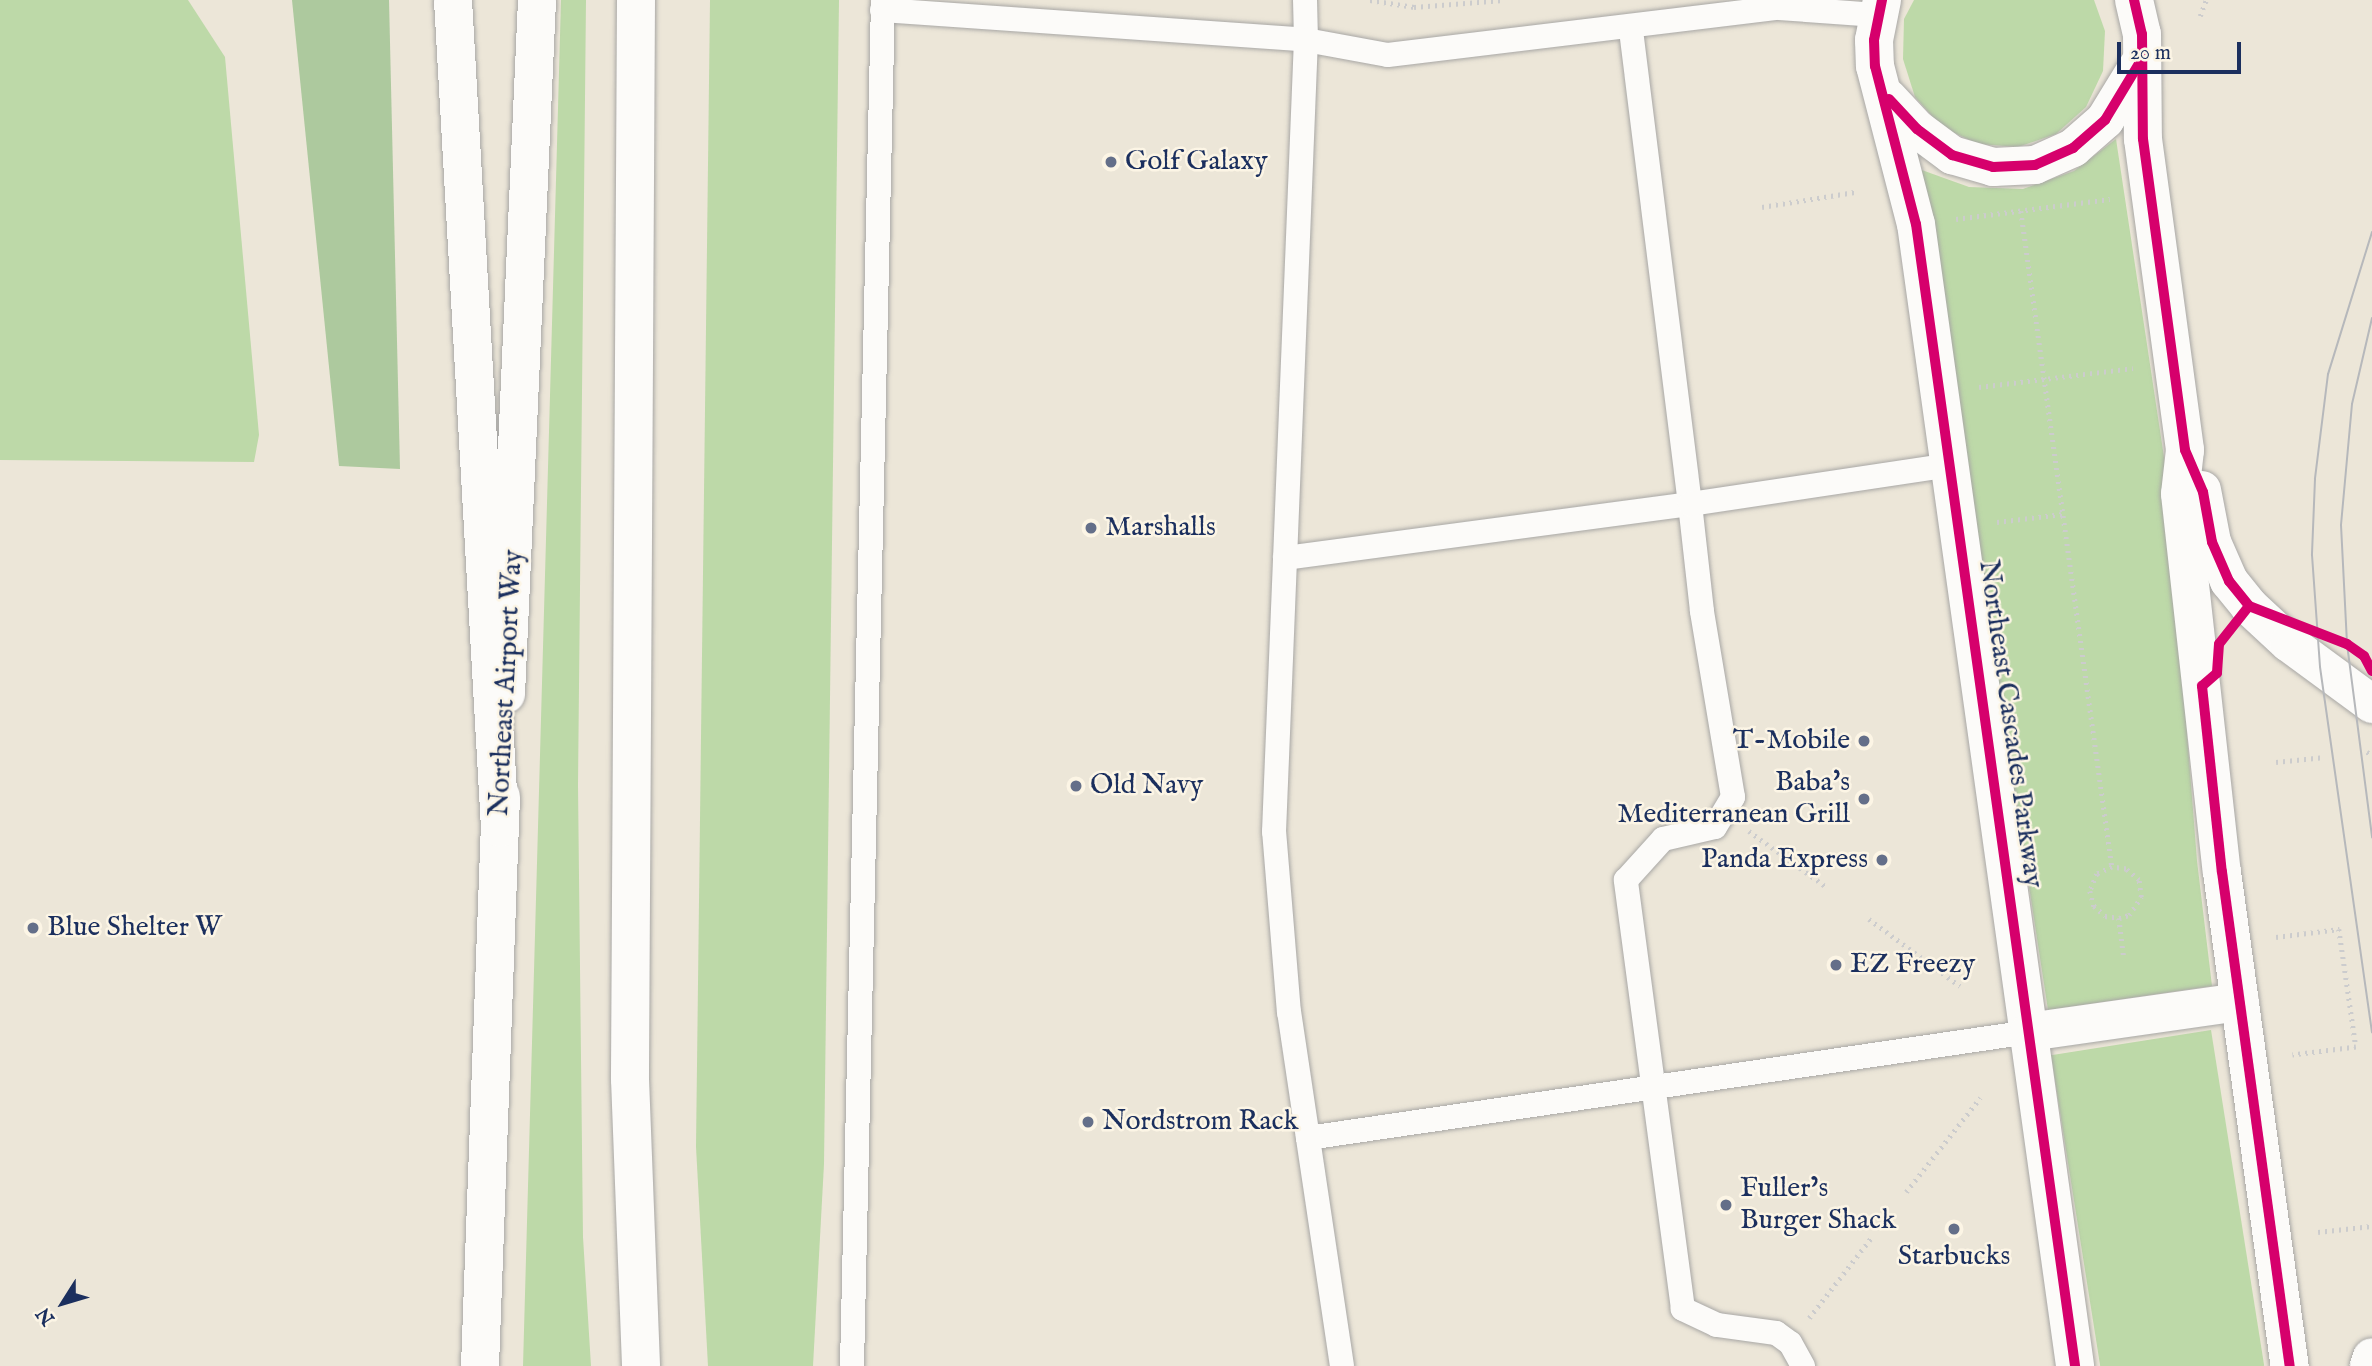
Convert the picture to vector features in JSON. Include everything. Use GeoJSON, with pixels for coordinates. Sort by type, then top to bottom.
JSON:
{"type":"FeatureCollection","features":[{"type":"Feature","properties":{"kind":"main road"},"geometry":{"type":"LineString","coordinates":[[453,0],[499,828]]}},
{"type":"Feature","properties":{"kind":"main road","name":"Northeast Airport Way"},"geometry":{"type":"LineString","coordinates":[[480,1366],[499,828],[537,0]]}},
{"type":"Feature","properties":{"kind":"main road"},"geometry":{"type":"LineString","coordinates":[[636,0],[630,1079],[641,1366]]}},
{"type":"Feature","properties":{"kind":"main road"},"geometry":{"type":"LineString","coordinates":[[2134,0],[2142,58],[2143,139],[2185,450],[2180,494],[2240,1003],[2290,1366]]}},
{"type":"Feature","properties":{"kind":"main road","name":"Northeast Cascades Parkway"},"geometry":{"type":"LineString","coordinates":[[1879,7],[1875,66],[1916,224],[2076,1366]]}},
{"type":"Feature","properties":{"kind":"main road"},"geometry":{"type":"LineString","coordinates":[[1882,91],[1917,129],[1952,155],[1993,167],[2025,167],[2055,159],[2090,134],[2118,103],[2142,58]]}},
{"type":"Feature","properties":{"kind":"main road"},"geometry":{"type":"LineString","coordinates":[[2185,450],[2203,492],[2212,542],[2229,581],[2263,621],[2372,704]]}},
{"type":"Feature","properties":{"kind":"main road"},"geometry":{"type":"LineString","coordinates":[[2029,1032],[2240,1003]]}},
{"type":"Feature","properties":{"kind":"main road"},"geometry":{"type":"LineString","coordinates":[[2369,1366],[2372,1357]]}},
{"type":"Feature","properties":{"kind":"lane"},"geometry":{"type":"LineString","coordinates":[[1305,0],[1306,40],[1274,832],[1287,1000],[1342,1366]]}},
{"type":"Feature","properties":{"kind":"lane"},"geometry":{"type":"LineString","coordinates":[[852,1366],[883,5],[1306,40],[1388,55],[1631,28],[1779,8],[1879,7]]}},
{"type":"Feature","properties":{"kind":"lane"},"geometry":{"type":"LineString","coordinates":[[1631,28],[1702,611],[1733,797],[1726,814],[1715,827],[1663,839],[1626,880],[1683,1309],[1717,1325],[1776,1333],[1790,1343],[1802,1366]]}},
{"type":"Feature","properties":{"kind":"lane"},"geometry":{"type":"LineString","coordinates":[[1285,558],[1690,504],[1951,465]]}},
{"type":"Feature","properties":{"kind":"lane"},"geometry":{"type":"LineString","coordinates":[[1308,1138],[1655,1090],[2029,1032]]}},
{"type":"Feature","properties":{"kind":"path"},"geometry":{"type":"LineString","coordinates":[[1370,0],[1451,7],[1504,0]]}},
{"type":"Feature","properties":{"kind":"path"},"geometry":{"type":"LineString","coordinates":[[2200,16],[2206,0]]}},
{"type":"Feature","properties":{"kind":"path"},"geometry":{"type":"LineString","coordinates":[[1762,207],[1855,192]]}},
{"type":"Feature","properties":{"kind":"path"},"geometry":{"type":"LineString","coordinates":[[1951,220],[2125,197]]}},
{"type":"Feature","properties":{"kind":"path"},"geometry":{"type":"LineString","coordinates":[[2021,211],[2112,867]]}},
{"type":"Feature","properties":{"kind":"path"},"geometry":{"type":"LineString","coordinates":[[1972,394],[1972,388],[2145,366]]}},
{"type":"Feature","properties":{"kind":"path"},"geometry":{"type":"LineString","coordinates":[[1988,523],[2063,514]]}},
{"type":"Feature","properties":{"kind":"path"},"geometry":{"type":"LineString","coordinates":[[2276,762],[2325,757]]}},
{"type":"Feature","properties":{"kind":"path"},"geometry":{"type":"LineString","coordinates":[[1726,814],[1825,886]]}},
{"type":"Feature","properties":{"kind":"path"},"geometry":{"type":"LineString","coordinates":[[2112,867],[2126,869],[2138,880],[2141,897],[2129,915],[2119,918],[2105,916],[2094,906],[2090,891],[2097,874],[2112,867]]}},
{"type":"Feature","properties":{"kind":"path"},"geometry":{"type":"LineString","coordinates":[[2119,918],[2124,958]]}},
{"type":"Feature","properties":{"kind":"path"},"geometry":{"type":"LineString","coordinates":[[1869,919],[1960,986]]}},
{"type":"Feature","properties":{"kind":"path"},"geometry":{"type":"LineString","coordinates":[[2276,937],[2339,929],[2356,1047],[2292,1055]]}},
{"type":"Feature","properties":{"kind":"path"},"geometry":{"type":"LineString","coordinates":[[1906,1192],[1980,1098]]}},
{"type":"Feature","properties":{"kind":"path"},"geometry":{"type":"LineString","coordinates":[[2318,1232],[2372,1226]]}},
{"type":"Feature","properties":{"kind":"path"},"geometry":{"type":"LineString","coordinates":[[1790,1343],[1871,1238]]}},
{"type":"Feature","properties":{"kind":"green space"},"geometry":{"type":"Polygon","coordinates":[[[0,0],[188,0],[225,57],[259,435],[254,462],[0,460],[0,0]]]}},
{"type":"Feature","properties":{"kind":"green space"},"geometry":{"type":"Polygon","coordinates":[[[292,0],[389,0],[400,469],[339,466],[292,0]]]}},
{"type":"Feature","properties":{"kind":"green space"},"geometry":{"type":"Polygon","coordinates":[[[561,0],[586,0],[578,785],[583,1237],[591,1366],[523,1366],[561,0]]]}},
{"type":"Feature","properties":{"kind":"green space"},"geometry":{"type":"Polygon","coordinates":[[[710,0],[839,0],[824,1164],[813,1366],[708,1366],[696,1147],[710,0]]]}},
{"type":"Feature","properties":{"kind":"green space"},"geometry":{"type":"Polygon","coordinates":[[[1914,0],[2094,0],[2105,31],[2103,71],[2086,107],[2056,134],[2018,147],[1978,144],[1942,127],[1915,97],[1903,59],[1904,19],[1914,0]]]}},
{"type":"Feature","properties":{"kind":"green space"},"geometry":{"type":"Polygon","coordinates":[[[2116,139],[2167,477],[2197,861],[2212,986],[2048,1010],[1919,169],[1969,187],[2023,189],[2074,171],[2116,139]]]}},
{"type":"Feature","properties":{"kind":"green space"},"geometry":{"type":"Polygon","coordinates":[[[2211,1030],[2264,1366],[2100,1366],[2051,1055],[2211,1030]]]}},
{"type":"Feature","properties":{"kind":"tram line"},"geometry":{"type":"LineString","coordinates":[[2372,232],[2328,374],[2315,479],[2312,555],[2320,667],[2372,1032]]}},
{"type":"Feature","properties":{"kind":"tram line"},"geometry":{"type":"LineString","coordinates":[[2372,318],[2352,404],[2341,525],[2347,644],[2372,837]]}},
{"type":"Feature","properties":{"kind":"cycle path"},"geometry":{"type":"LineString","coordinates":[[1882,0],[1874,40],[1875,66],[1916,224],[2075,1366]]}},
{"type":"Feature","properties":{"kind":"cycle path"},"geometry":{"type":"LineString","coordinates":[[2134,0],[2142,34],[2143,139],[2185,450],[2203,492],[2212,542],[2229,581],[2249,606],[2347,644],[2364,656],[2372,671]]}},
{"type":"Feature","properties":{"kind":"cycle path"},"geometry":{"type":"LineString","coordinates":[[1889,99],[1917,129],[1952,155],[1993,167],[2035,165],[2073,148],[2105,120],[2140,62]]}},
{"type":"Feature","properties":{"kind":"cycle path"},"geometry":{"type":"LineString","coordinates":[[2249,606],[2219,644],[2217,673],[2202,686],[2222,872],[2290,1366]]}},
{"type":"Feature","properties":{"kind":"place","name":"Golf Galaxy"},"geometry":{"type":"Point","coordinates":[1111,162]}},
{"type":"Feature","properties":{"kind":"place","name":"Marshalls"},"geometry":{"type":"Point","coordinates":[1091,528]}},
{"type":"Feature","properties":{"kind":"place","name":"T-Mobile"},"geometry":{"type":"Point","coordinates":[1864,741]}},
{"type":"Feature","properties":{"kind":"place","name":"Old Navy"},"geometry":{"type":"Point","coordinates":[1076,786]}},
{"type":"Feature","properties":{"kind":"place","name":"Baba's Mediterranean Grill"},"geometry":{"type":"Point","coordinates":[1864,799]}},
{"type":"Feature","properties":{"kind":"place","name":"Panda Express"},"geometry":{"type":"Point","coordinates":[1882,860]}},
{"type":"Feature","properties":{"kind":"place","name":"Blue Shelter W"},"geometry":{"type":"Point","coordinates":[33,928]}},
{"type":"Feature","properties":{"kind":"place","name":"EZ Freezy"},"geometry":{"type":"Point","coordinates":[1836,965]}},
{"type":"Feature","properties":{"kind":"place","name":"Nordstrom Rack"},"geometry":{"type":"Point","coordinates":[1088,1122]}},
{"type":"Feature","properties":{"kind":"place","name":"Fuller’s Burger Shack"},"geometry":{"type":"Point","coordinates":[1726,1205]}},
{"type":"Feature","properties":{"kind":"place","name":"Starbucks"},"geometry":{"type":"Point","coordinates":[1954,1229]}}]}
